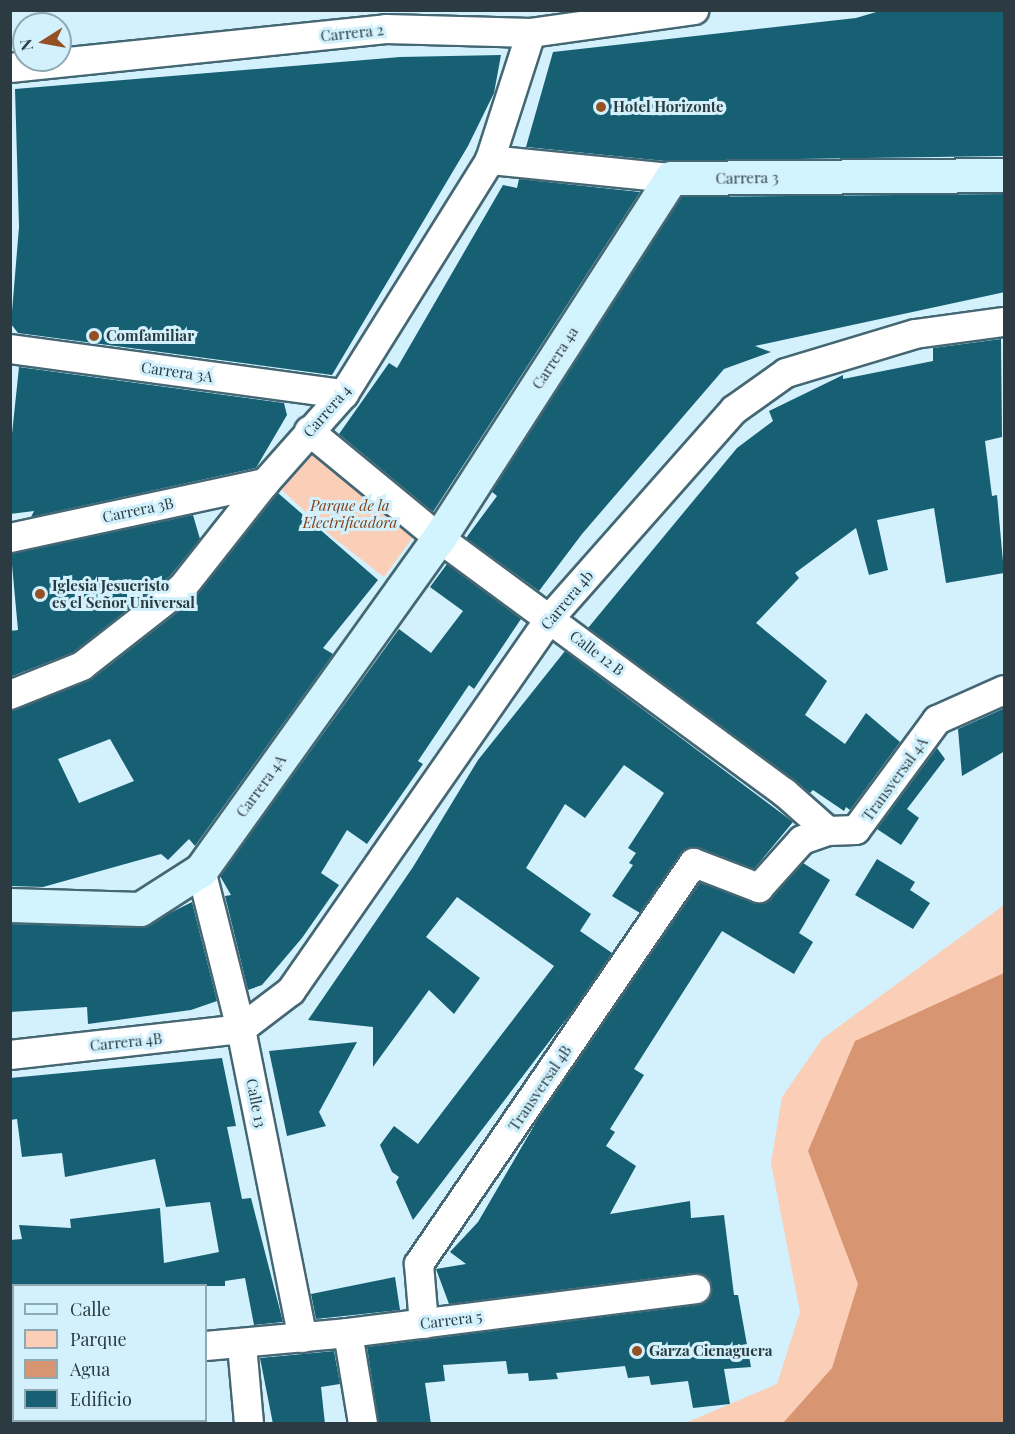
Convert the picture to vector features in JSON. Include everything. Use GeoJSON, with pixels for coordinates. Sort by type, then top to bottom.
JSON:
{"type":"FeatureCollection","features":[{"type":"Feature","properties":{"kind":"street","name":"Carrera 2"},"geometry":{"type":"LineString","coordinates":[[11,68],[386,29],[531,33],[694,10]]}},
{"type":"Feature","properties":{"kind":"street","name":"Carrera 4"},"geometry":{"type":"LineString","coordinates":[[11,690],[82,666],[182,588],[265,483],[344,394],[490,160],[531,33]]}},
{"type":"Feature","properties":{"kind":"street"},"geometry":{"type":"LineString","coordinates":[[10,88],[11,68]]}},
{"type":"Feature","properties":{"kind":"street","name":"Carrera 3"},"geometry":{"type":"LineString","coordinates":[[490,160],[671,178],[1005,175]]}},
{"type":"Feature","properties":{"kind":"street","name":"Carrera 4a"},"geometry":{"type":"LineString","coordinates":[[439,538],[671,178]]}},
{"type":"Feature","properties":{"kind":"street"},"geometry":{"type":"LineString","coordinates":[[1004,322],[1005,328]]}},
{"type":"Feature","properties":{"kind":"street","name":"Carrera 4b"},"geometry":{"type":"LineString","coordinates":[[241,1029],[291,991],[549,618],[734,410],[786,372],[915,334],[1004,322]]}},
{"type":"Feature","properties":{"kind":"street","name":"Carrera 3A"},"geometry":{"type":"LineString","coordinates":[[10,350],[344,394]]}},
{"type":"Feature","properties":{"kind":"street","name":"Calle 12 B"},"geometry":{"type":"LineString","coordinates":[[309,431],[439,538],[785,793],[828,831]]}},
{"type":"Feature","properties":{"kind":"street","name":"Carrera 3B"},"geometry":{"type":"LineString","coordinates":[[10,538],[265,483]]}},
{"type":"Feature","properties":{"kind":"street","name":"Carrera 4A"},"geometry":{"type":"LineString","coordinates":[[10,905],[140,909],[201,870],[439,538]]}},
{"type":"Feature","properties":{"kind":"street","name":"Transversal 4A"},"geometry":{"type":"LineString","coordinates":[[694,863],[759,888],[802,840],[828,831],[856,830],[938,720],[1005,690]]}},
{"type":"Feature","properties":{"kind":"street","name":"Transversal 4B"},"geometry":{"type":"LineString","coordinates":[[424,1324],[419,1264],[694,863]]}},
{"type":"Feature","properties":{"kind":"street","name":"Calle 13"},"geometry":{"type":"LineString","coordinates":[[201,870],[241,1029],[303,1338]]}},
{"type":"Feature","properties":{"kind":"street","name":"Carrera 4B"},"geometry":{"type":"LineString","coordinates":[[10,1055],[241,1029]]}},
{"type":"Feature","properties":{"kind":"street","name":"Carrera 5"},"geometry":{"type":"LineString","coordinates":[[207,1346],[242,1345],[348,1333],[696,1289]]}},
{"type":"Feature","properties":{"kind":"street"},"geometry":{"type":"LineString","coordinates":[[348,1333],[363,1424]]}},
{"type":"Feature","properties":{"kind":"street"},"geometry":{"type":"LineString","coordinates":[[242,1345],[249,1424]]}},
{"type":"Feature","properties":{"kind":"green space","name":"Parque de la Electrificadora"},"geometry":{"type":"Polygon","coordinates":[[[315,444],[418,530],[384,577],[330,535],[281,489],[315,444]]]}},
{"type":"Feature","properties":{"kind":"green space"},"geometry":{"type":"Polygon","coordinates":[[[1004,905],[1004,1423],[683,1424],[777,1384],[800,1312],[771,1163],[782,1097],[822,1039],[1004,905]]]}},
{"type":"Feature","properties":{"kind":"water"},"geometry":{"type":"Polygon","coordinates":[[[1004,973],[1004,1423],[783,1423],[832,1368],[858,1284],[808,1151],[855,1041],[1004,973]]]}},
{"type":"Feature","properties":{"kind":"building"},"geometry":{"type":"Polygon","coordinates":[[[883,10],[1005,10],[1005,156],[665,161],[526,147],[553,52],[856,18],[883,10]]]}},
{"type":"Feature","properties":{"kind":"building"},"geometry":{"type":"Polygon","coordinates":[[[501,55],[494,93],[468,146],[332,375],[18,333],[11,324],[19,227],[15,89],[400,57],[501,55]]]}},
{"type":"Feature","properties":{"kind":"building"},"geometry":{"type":"Polygon","coordinates":[[[519,179],[640,192],[433,512],[339,434],[389,363],[397,368],[503,185],[517,188],[519,179]]]}},
{"type":"Feature","properties":{"kind":"building"},"geometry":{"type":"Polygon","coordinates":[[[1005,194],[1005,292],[755,346],[771,352],[724,369],[582,534],[539,591],[466,538],[497,496],[491,491],[681,197],[1005,194]]]}},
{"type":"Feature","properties":{"kind":"building"},"geometry":{"type":"Polygon","coordinates":[[[1001,339],[1002,437],[985,441],[992,496],[997,495],[1004,573],[946,583],[934,508],[877,520],[888,570],[869,575],[856,528],[795,573],[799,578],[756,623],[827,681],[805,715],[845,744],[866,713],[900,742],[850,810],[846,807],[844,811],[813,790],[810,793],[588,628],[737,448],[773,421],[769,411],[843,375],[843,379],[933,361],[933,348],[1001,339]]]}},
{"type":"Feature","properties":{"kind":"building"},"geometry":{"type":"Polygon","coordinates":[[[19,367],[284,403],[287,415],[256,468],[31,517],[34,511],[10,514],[10,453],[19,367]]]}},
{"type":"Feature","properties":{"kind":"building"},"geometry":{"type":"Polygon","coordinates":[[[278,493],[378,580],[323,648],[333,654],[195,846],[189,839],[168,860],[161,854],[43,887],[10,886],[10,711],[92,679],[192,601],[278,493]],[[110,739],[58,759],[79,803],[134,781],[110,739]]]}},
{"type":"Feature","properties":{"kind":"building"},"geometry":{"type":"Polygon","coordinates":[[[193,515],[200,539],[170,576],[74,652],[10,677],[10,631],[18,630],[11,554],[193,515]]]}},
{"type":"Feature","properties":{"kind":"building"},"geometry":{"type":"Polygon","coordinates":[[[447,564],[521,619],[474,689],[469,685],[418,761],[423,764],[367,844],[347,830],[321,873],[339,885],[302,938],[262,985],[248,990],[225,896],[231,895],[220,876],[399,629],[431,653],[463,611],[430,587],[447,564]]]}},
{"type":"Feature","properties":{"kind":"building"},"geometry":{"type":"Polygon","coordinates":[[[565,651],[793,822],[754,869],[700,848],[685,849],[640,913],[612,896],[633,865],[629,863],[636,853],[628,848],[664,793],[624,765],[585,818],[565,804],[526,868],[591,914],[580,931],[612,953],[571,1013],[413,1220],[396,1182],[399,1177],[392,1172],[380,1145],[394,1126],[418,1144],[554,966],[457,897],[426,937],[480,978],[454,1014],[429,990],[373,1067],[373,1027],[308,1020],[413,867],[478,760],[565,651]]]}},
{"type":"Feature","properties":{"kind":"building"},"geometry":{"type":"Polygon","coordinates":[[[1005,708],[1005,751],[962,776],[958,729],[1005,708]]]}},
{"type":"Feature","properties":{"kind":"building"},"geometry":{"type":"Polygon","coordinates":[[[937,748],[945,759],[907,809],[919,818],[901,845],[877,829],[937,748]]]}},
{"type":"Feature","properties":{"kind":"building"},"geometry":{"type":"Polygon","coordinates":[[[877,859],[915,882],[910,890],[930,903],[913,929],[855,895],[877,859]]]}},
{"type":"Feature","properties":{"kind":"building"},"geometry":{"type":"Polygon","coordinates":[[[803,863],[830,880],[799,933],[813,942],[794,974],[722,931],[634,1069],[644,1075],[610,1129],[615,1132],[606,1146],[636,1166],[610,1214],[690,1201],[691,1218],[724,1215],[734,1295],[738,1295],[751,1367],[724,1369],[730,1404],[693,1408],[688,1381],[651,1385],[649,1376],[628,1378],[625,1366],[556,1373],[558,1379],[529,1381],[528,1373],[508,1374],[506,1361],[443,1365],[445,1381],[425,1383],[431,1424],[379,1424],[367,1347],[698,1305],[711,1296],[709,1280],[694,1273],[449,1304],[436,1269],[466,1264],[450,1252],[478,1222],[538,1119],[700,883],[762,904],[803,863]]]}},
{"type":"Feature","properties":{"kind":"building"},"geometry":{"type":"Polygon","coordinates":[[[192,902],[217,1001],[191,1010],[88,1024],[87,1007],[10,1012],[10,924],[140,928],[192,902]]]}},
{"type":"Feature","properties":{"kind":"building"},"geometry":{"type":"Polygon","coordinates":[[[357,1042],[319,1112],[326,1126],[287,1136],[269,1051],[357,1042]]]}},
{"type":"Feature","properties":{"kind":"building"},"geometry":{"type":"Polygon","coordinates":[[[222,1058],[236,1126],[227,1127],[242,1199],[251,1198],[283,1322],[254,1325],[245,1278],[225,1281],[225,1286],[207,1286],[207,1284],[12,1284],[10,1286],[10,1240],[22,1239],[19,1225],[71,1228],[70,1219],[160,1208],[164,1263],[219,1252],[210,1202],[166,1207],[155,1159],[65,1177],[62,1153],[22,1157],[17,1119],[10,1120],[10,1078],[222,1058]]]}},
{"type":"Feature","properties":{"kind":"building"},"geometry":{"type":"Polygon","coordinates":[[[395,1277],[400,1310],[316,1319],[311,1294],[395,1277]]]}},
{"type":"Feature","properties":{"kind":"building"},"geometry":{"type":"Polygon","coordinates":[[[334,1351],[340,1384],[321,1387],[325,1424],[273,1424],[260,1358],[334,1351]]]}},
{"type":"Feature","properties":{"kind":"place","name":"Hotel Horizonte"},"geometry":{"type":"Point","coordinates":[601,107]}},
{"type":"Feature","properties":{"kind":"place","name":"Comfamiliar"},"geometry":{"type":"Point","coordinates":[94,336]}},
{"type":"Feature","properties":{"kind":"place","name":"Iglesia Jesucristo es el Señor Universal"},"geometry":{"type":"Point","coordinates":[40,594]}},
{"type":"Feature","properties":{"kind":"place","name":"Garza Cienaguera"},"geometry":{"type":"Point","coordinates":[637,1351]}}]}
